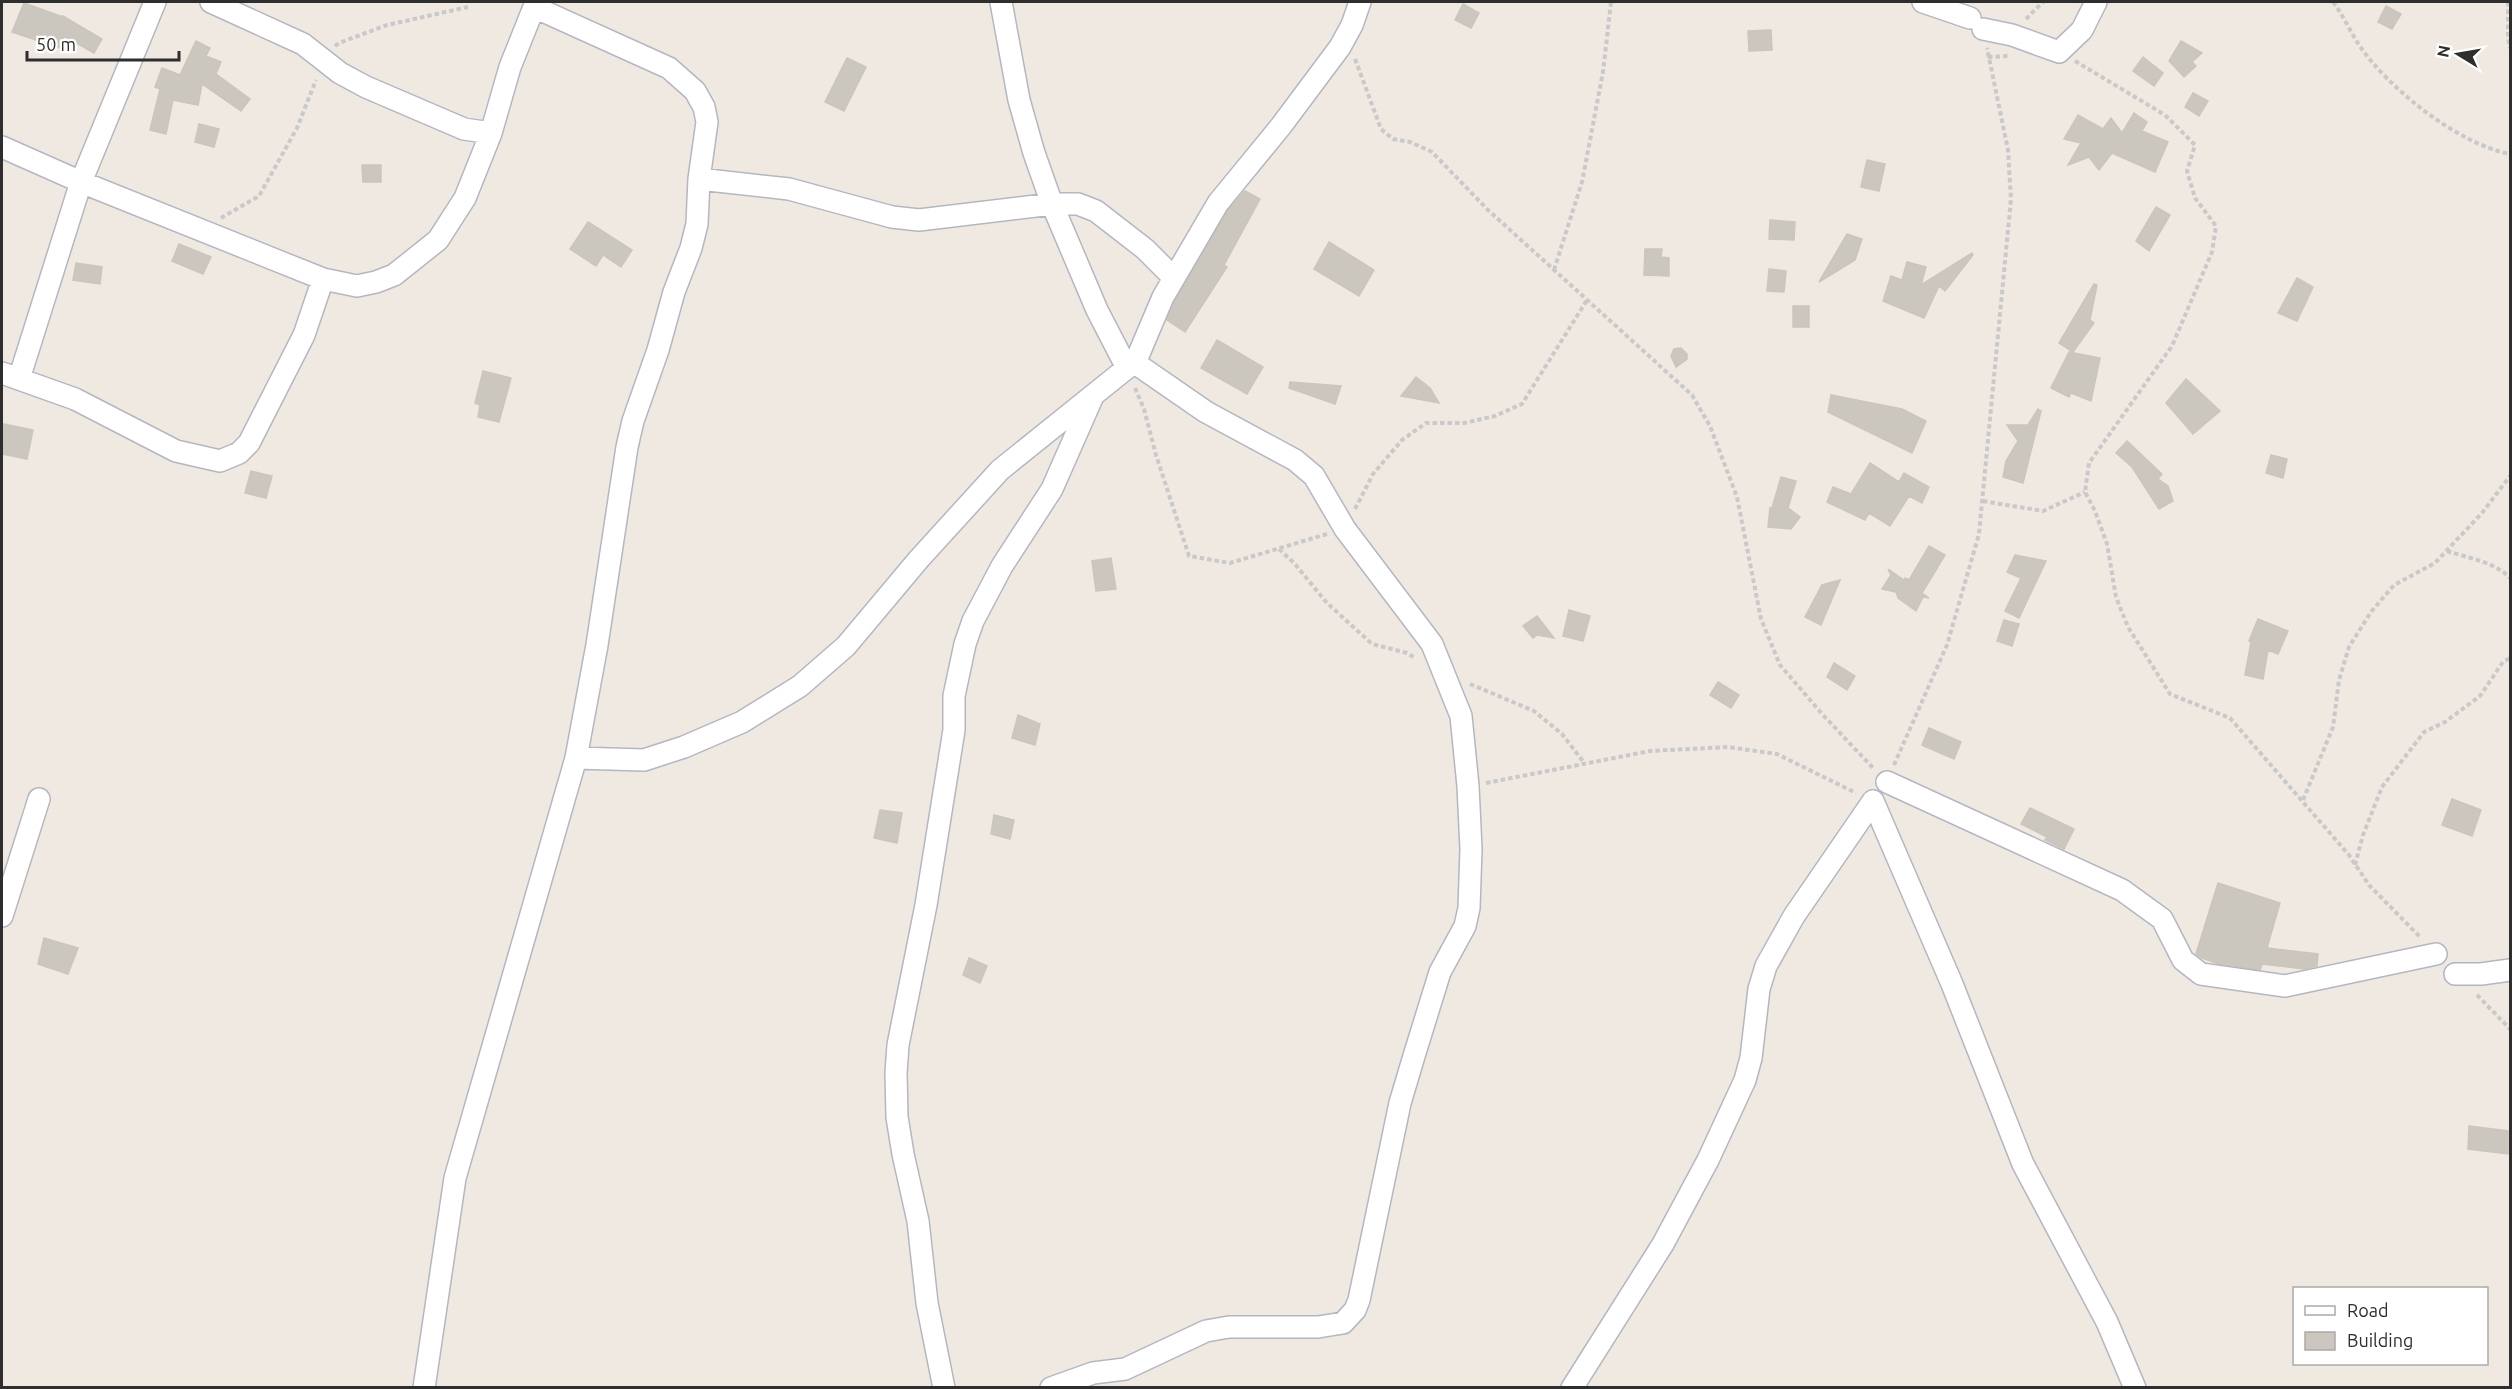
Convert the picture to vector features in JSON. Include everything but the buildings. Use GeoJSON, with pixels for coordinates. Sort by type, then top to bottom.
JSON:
{"type":"FeatureCollection","features":[{"type":"Feature","properties":{"kind":"street"},"geometry":{"type":"LineString","coordinates":[[155,2],[81,182],[10,376],[75,399],[176,451],[220,461],[239,453],[249,443],[304,335],[323,279]]}},
{"type":"Feature","properties":{"kind":"street"},"geometry":{"type":"LineString","coordinates":[[211,2],[303,44],[340,73],[366,87],[464,129],[490,133]]}},
{"type":"Feature","properties":{"kind":"street"},"geometry":{"type":"LineString","coordinates":[[1001,2],[1019,100],[1034,153],[1097,310],[1131,365],[1227,425],[1295,460],[1314,476],[1345,529],[1432,644],[1461,716],[1472,849],[1469,908],[1465,926],[1440,972],[1408,1075],[1355,1310],[1343,1323],[1329,1326],[1229,1327],[1206,1331],[1125,1369],[1093,1373],[1051,1388]]}},
{"type":"Feature","properties":{"kind":"street"},"geometry":{"type":"LineString","coordinates":[[576,758],[644,760],[684,747],[742,722],[800,686],[846,646],[919,559],[1000,470],[1131,365],[1174,278],[1218,203],[1281,126],[1346,36],[1360,2]]}},
{"type":"Feature","properties":{"kind":"street"},"geometry":{"type":"LineString","coordinates":[[1923,2],[2059,51],[2082,30],[2096,2]]}},
{"type":"Feature","properties":{"kind":"street"},"geometry":{"type":"LineString","coordinates":[[2,147],[81,182],[323,279],[357,286],[394,275],[438,240],[465,198],[490,133],[510,67],[535,4],[669,68],[695,91],[704,107],[707,122],[699,179],[697,224],[691,248],[674,292],[658,350],[633,421],[627,447],[607,564],[597,645],[576,758],[455,1178],[424,1388]]}},
{"type":"Feature","properties":{"kind":"street"},"geometry":{"type":"LineString","coordinates":[[699,179],[789,189],[892,217],[919,220],[1053,204],[1078,204],[1096,211],[1145,249],[1174,278]]}},
{"type":"Feature","properties":{"kind":"street"},"geometry":{"type":"LineString","coordinates":[[944,1388],[927,1303],[922,1241],[897,1117],[898,1045],[926,905],[954,730],[954,696],[965,644],[973,621],[1002,566],[1052,489],[1093,396]]}},
{"type":"Feature","properties":{"kind":"street"},"geometry":{"type":"LineString","coordinates":[[1887,782],[2122,890],[2162,919],[2183,960],[2201,974],[2285,986],[2436,954]]}},
{"type":"Feature","properties":{"kind":"street"},"geometry":{"type":"LineString","coordinates":[[2,916],[39,799]]}},
{"type":"Feature","properties":{"kind":"street"},"geometry":{"type":"LineString","coordinates":[[1572,1388],[1663,1244],[1708,1160],[1745,1080],[1751,1058],[1759,989],[1766,966],[1794,916],[1873,801]]}},
{"type":"Feature","properties":{"kind":"street"},"geometry":{"type":"LineString","coordinates":[[1873,801],[1952,984],[2023,1164],[2107,1322],[2135,1388]]}},
{"type":"Feature","properties":{"kind":"street"},"geometry":{"type":"LineString","coordinates":[[2455,974],[2481,974],[2511,970]]}},
{"type":"Feature","properties":{"kind":"path"},"geometry":{"type":"LineString","coordinates":[[1554,270],[1582,182],[1603,72],[1611,2]]}},
{"type":"Feature","properties":{"kind":"path"},"geometry":{"type":"LineString","coordinates":[[2333,2],[2360,46],[2390,80],[2434,117],[2466,137],[2500,152],[2511,154]]}},
{"type":"Feature","properties":{"kind":"path"},"geometry":{"type":"LineString","coordinates":[[2508,2],[2508,38],[2511,48]]}},
{"type":"Feature","properties":{"kind":"path"},"geometry":{"type":"LineString","coordinates":[[192,227],[219,219],[259,196],[297,128],[315,85],[322,59],[339,43],[387,25],[468,7]]}},
{"type":"Feature","properties":{"kind":"path"},"geometry":{"type":"LineString","coordinates":[[1346,36],[1381,129],[1393,139],[1410,142],[1432,152],[1474,196],[1692,395],[1710,426],[1737,497],[1761,619],[1780,664],[1822,715],[1887,782],[1947,645],[1979,534],[1983,501],[2011,199],[2008,150],[1976,23]]}},
{"type":"Feature","properties":{"kind":"path"},"geometry":{"type":"LineString","coordinates":[[2059,51],[2165,115],[2195,145],[2187,171],[2195,198],[2217,226],[2212,252],[2172,346],[2089,463],[2085,492],[2095,511],[2107,544],[2116,597],[2128,627],[2170,694],[2230,718],[2303,800],[2369,885],[2436,954]]}},
{"type":"Feature","properties":{"kind":"path"},"geometry":{"type":"LineString","coordinates":[[1131,365],[1156,455],[1189,556],[1230,563],[1345,529],[1373,474],[1401,440],[1426,423],[1464,423],[1495,416],[1522,405],[1587,300]]}},
{"type":"Feature","properties":{"kind":"path"},"geometry":{"type":"LineString","coordinates":[[2303,800],[2333,727],[2339,680],[2349,647],[2371,612],[2394,585],[2435,563],[2482,513],[2511,476]]}},
{"type":"Feature","properties":{"kind":"path"},"geometry":{"type":"LineString","coordinates":[[1983,501],[2043,511],[2085,492]]}},
{"type":"Feature","properties":{"kind":"path"},"geometry":{"type":"LineString","coordinates":[[2446,551],[2490,565],[2511,578]]}},
{"type":"Feature","properties":{"kind":"path"},"geometry":{"type":"LineString","coordinates":[[2355,865],[2363,835],[2382,787],[2424,732],[2445,722],[2480,696],[2503,662],[2511,658]]}},
{"type":"Feature","properties":{"kind":"path"},"geometry":{"type":"LineString","coordinates":[[1468,786],[1650,751],[1728,747],[1777,754],[1873,801]]}},
{"type":"Feature","properties":{"kind":"path"},"geometry":{"type":"LineString","coordinates":[[2455,974],[2511,1029]]}}]}
